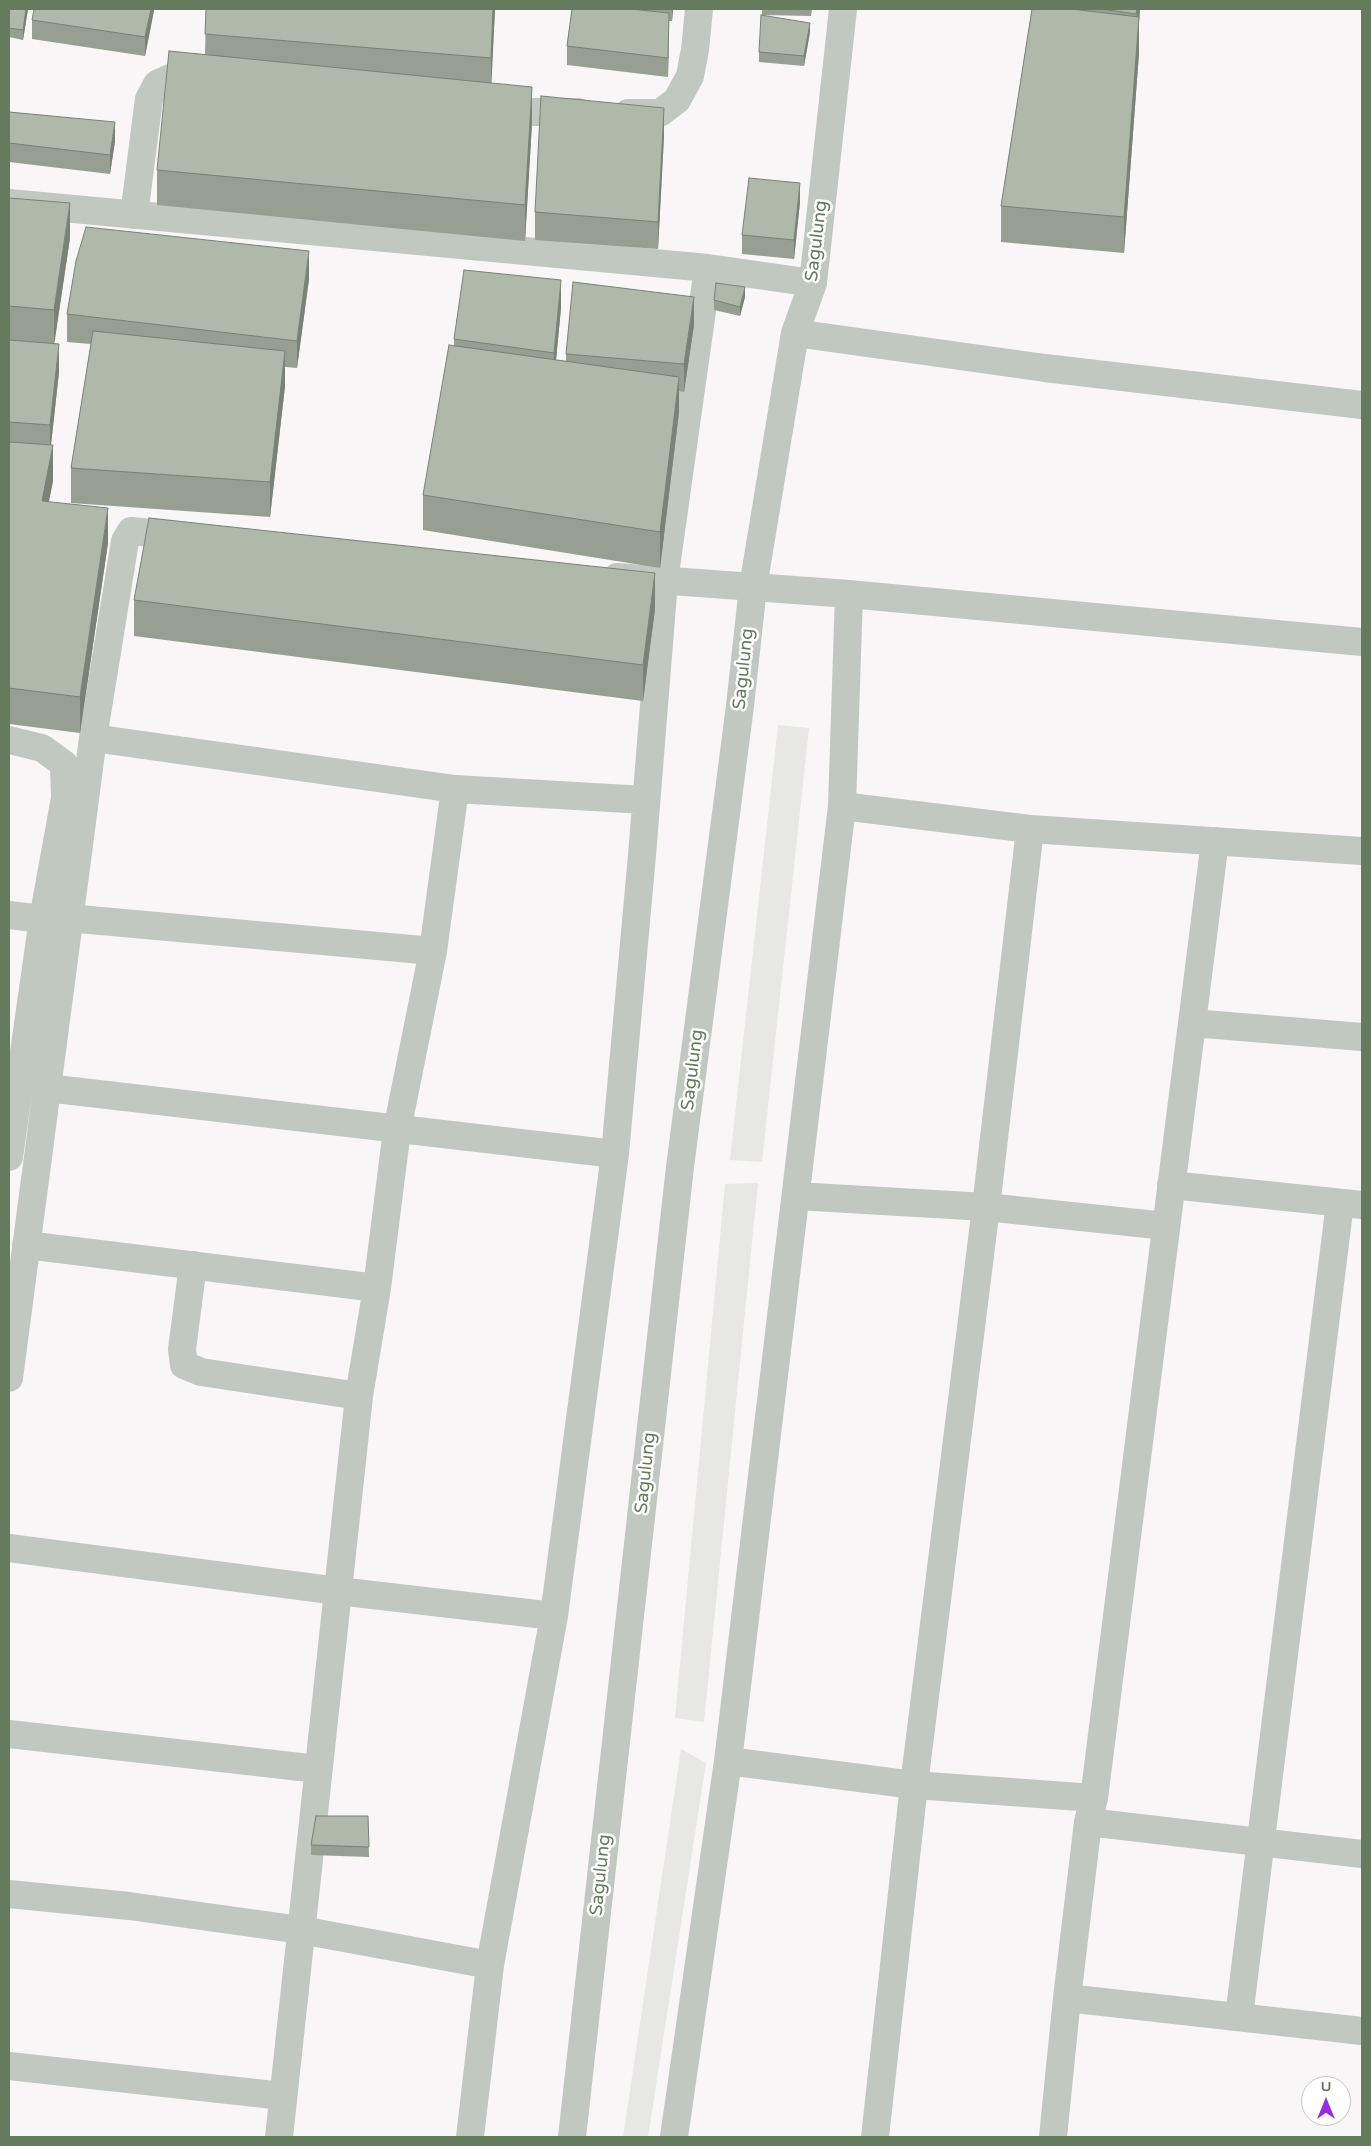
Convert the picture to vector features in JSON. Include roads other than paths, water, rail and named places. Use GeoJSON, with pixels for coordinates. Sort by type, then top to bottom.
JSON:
{"type":"FeatureCollection","features":[{"type":"Feature","properties":{"kind":"street"},"geometry":{"type":"LineString","coordinates":[[466,106],[525,112],[660,113],[678,100],[690,76],[699,9]]}},
{"type":"Feature","properties":{"kind":"street","name":"Sagulung"},"geometry":{"type":"LineString","coordinates":[[572,2137],[680,1167],[740,706],[753,587],[795,332],[813,283],[843,9]]}},
{"type":"Feature","properties":{"kind":"street"},"geometry":{"type":"LineString","coordinates":[[134,215],[149,99],[157,84],[170,78],[228,83]]}},
{"type":"Feature","properties":{"kind":"street"},"geometry":{"type":"LineString","coordinates":[[9,203],[708,268],[813,283]]}},
{"type":"Feature","properties":{"kind":"street"},"geometry":{"type":"LineString","coordinates":[[470,2137],[490,1965],[554,1616],[615,1154],[664,581],[708,268]]}},
{"type":"Feature","properties":{"kind":"street"},"geometry":{"type":"LineString","coordinates":[[795,332],[1045,368],[1362,405]]}},
{"type":"Feature","properties":{"kind":"street"},"geometry":{"type":"LineString","coordinates":[[9,1158],[13,1100],[56,918],[92,738],[125,540],[131,531],[209,539]]}},
{"type":"Feature","properties":{"kind":"street"},"geometry":{"type":"LineString","coordinates":[[590,575],[849,594],[1362,642]]}},
{"type":"Feature","properties":{"kind":"street"},"geometry":{"type":"LineString","coordinates":[[674,2137],[728,1761],[842,806],[849,594]]}},
{"type":"Feature","properties":{"kind":"street"},"geometry":{"type":"LineString","coordinates":[[92,738],[455,790],[645,800]]}},
{"type":"Feature","properties":{"kind":"street"},"geometry":{"type":"LineString","coordinates":[[9,740],[42,748],[64,764],[65,798],[56,918],[47,1088],[9,1378]]}},
{"type":"Feature","properties":{"kind":"street"},"geometry":{"type":"LineString","coordinates":[[279,2137],[360,1396],[377,1288],[397,1130],[433,951],[455,790]]}},
{"type":"Feature","properties":{"kind":"street"},"geometry":{"type":"LineString","coordinates":[[842,806],[1030,829],[1362,851]]}},
{"type":"Feature","properties":{"kind":"street"},"geometry":{"type":"LineString","coordinates":[[875,2137],[914,1784],[986,1207],[1030,829]]}},
{"type":"Feature","properties":{"kind":"street"},"geometry":{"type":"LineString","coordinates":[[1053,2137],[1067,1998],[1215,842]]}},
{"type":"Feature","properties":{"kind":"street"},"geometry":{"type":"LineString","coordinates":[[9,915],[433,951]]}},
{"type":"Feature","properties":{"kind":"street"},"geometry":{"type":"LineString","coordinates":[[1192,1023],[1362,1038]]}},
{"type":"Feature","properties":{"kind":"street"},"geometry":{"type":"LineString","coordinates":[[47,1088],[615,1154]]}},
{"type":"Feature","properties":{"kind":"street"},"geometry":{"type":"LineString","coordinates":[[1171,1185],[1351,1204],[1260,1842],[1239,2017]]}},
{"type":"Feature","properties":{"kind":"street"},"geometry":{"type":"LineString","coordinates":[[796,1196],[986,1207],[1166,1226]]}},
{"type":"Feature","properties":{"kind":"street"},"geometry":{"type":"LineString","coordinates":[[26,1245],[377,1288]]}},
{"type":"Feature","properties":{"kind":"street"},"geometry":{"type":"LineString","coordinates":[[193,1265],[182,1349],[184,1365],[201,1372],[360,1396]]}},
{"type":"Feature","properties":{"kind":"street"},"geometry":{"type":"LineString","coordinates":[[9,1548],[338,1591],[554,1616]]}},
{"type":"Feature","properties":{"kind":"street"},"geometry":{"type":"LineString","coordinates":[[9,1734],[318,1769]]}},
{"type":"Feature","properties":{"kind":"street"},"geometry":{"type":"LineString","coordinates":[[728,1761],[914,1784],[1091,1810],[1260,1842],[1362,1854]]}},
{"type":"Feature","properties":{"kind":"street"},"geometry":{"type":"LineString","coordinates":[[9,1894],[129,1906],[301,1930],[490,1965]]}},
{"type":"Feature","properties":{"kind":"street"},"geometry":{"type":"LineString","coordinates":[[1067,1998],[1362,2031]]}},
{"type":"Feature","properties":{"kind":"street"},"geometry":{"type":"LineString","coordinates":[[9,2066],[283,2096]]}}]}
